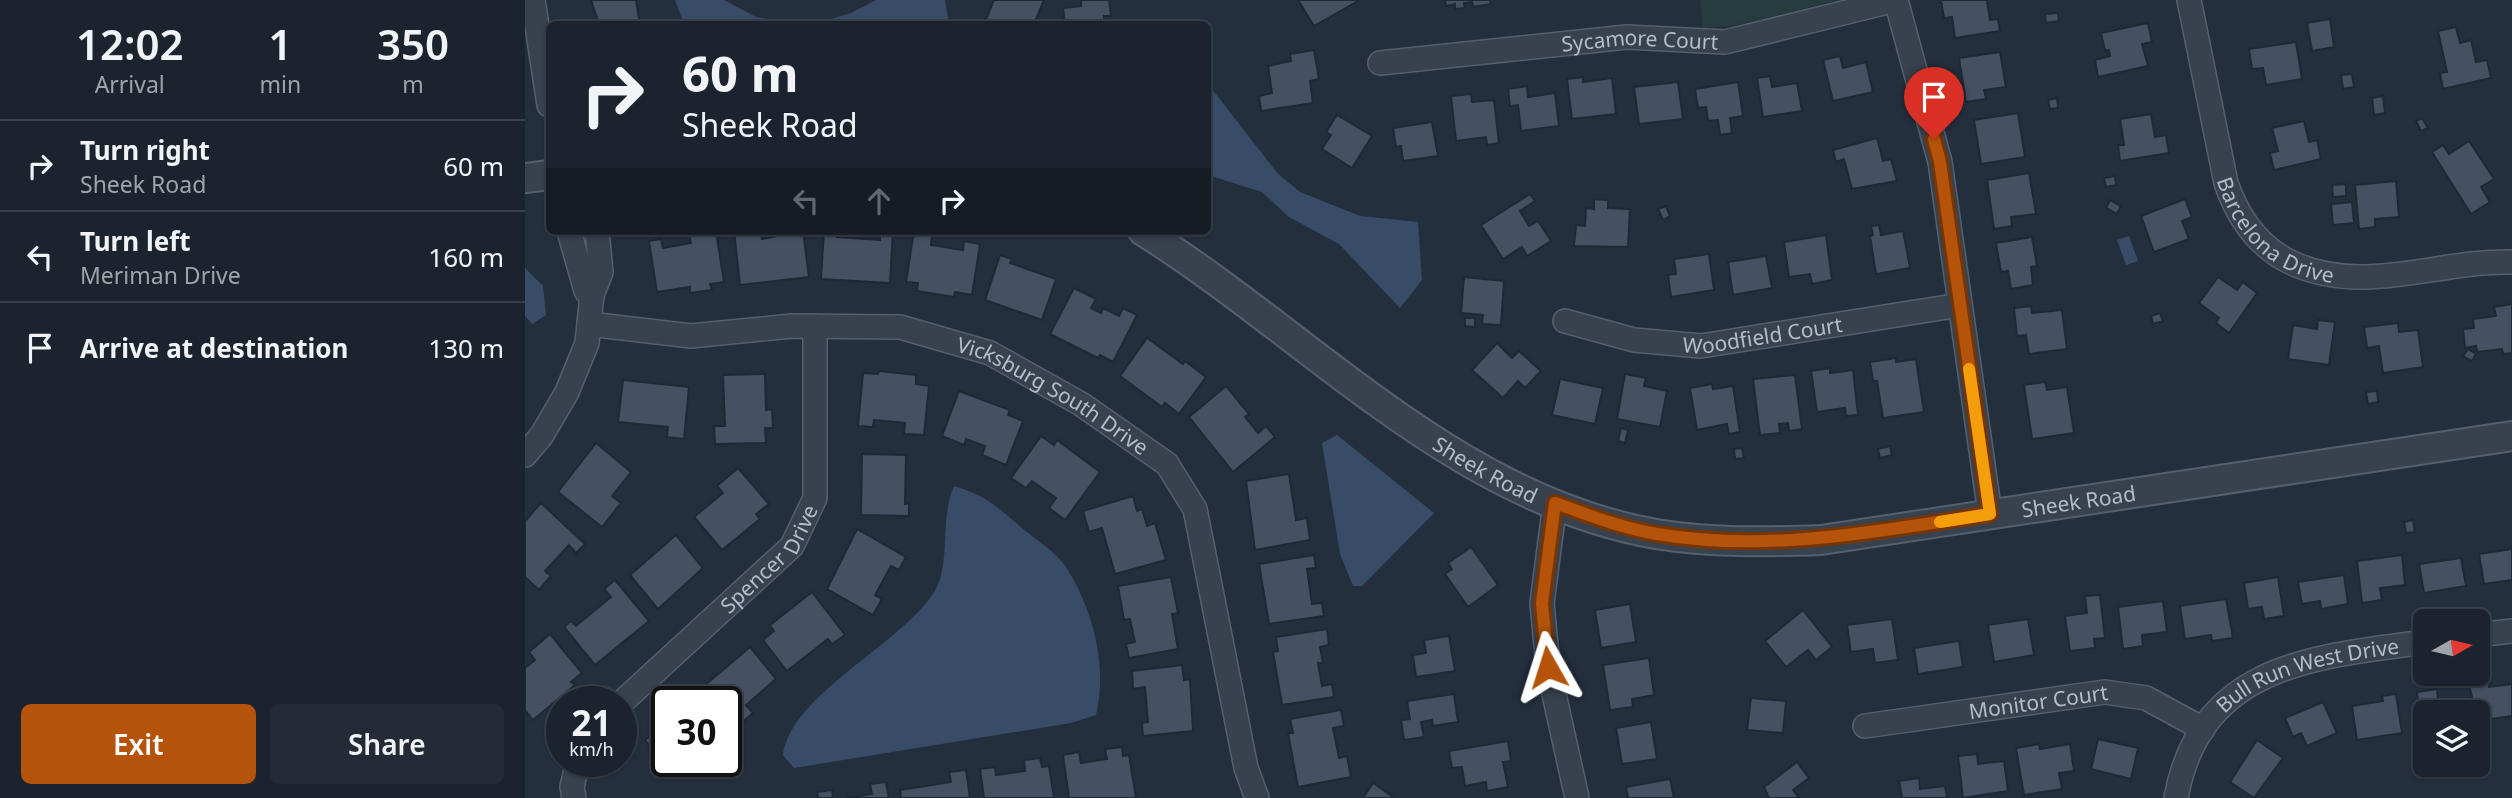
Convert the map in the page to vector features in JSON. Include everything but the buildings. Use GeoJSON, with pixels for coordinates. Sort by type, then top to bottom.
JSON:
{"type":"FeatureCollection","features":[{"type":"Feature","properties":{"kind":"street"},"geometry":{"type":"LineString","coordinates":[[533,0],[546,85]]}},
{"type":"Feature","properties":{"kind":"street"},"geometry":{"type":"LineString","coordinates":[[1896,0],[1940,162],[1990,514]]}},
{"type":"Feature","properties":{"kind":"street","name":"Sycamore Court"},"geometry":{"type":"LineString","coordinates":[[1380,63],[1627,37],[1725,42],[1896,0]]}},
{"type":"Feature","properties":{"kind":"street","name":"Barcelona Drive"},"geometry":{"type":"LineString","coordinates":[[2189,0],[2226,183],[2233,205],[2266,248],[2313,273],[2341,278],[2380,278],[2512,262]]}},
{"type":"Feature","properties":{"kind":"street"},"geometry":{"type":"LineString","coordinates":[[525,178],[546,175]]}},
{"type":"Feature","properties":{"kind":"street"},"geometry":{"type":"LineString","coordinates":[[570,235],[586,291],[592,295]]}},
{"type":"Feature","properties":{"kind":"street"},"geometry":{"type":"LineString","coordinates":[[525,455],[542,435],[567,392],[587,343],[592,295],[601,272],[597,235]]}},
{"type":"Feature","properties":{"kind":"street","name":"Sheek Road"},"geometry":{"type":"LineString","coordinates":[[1149,235],[1205,273],[1393,413],[1498,479],[1621,526],[1656,534],[1750,543],[1821,540],[2512,436]]}},
{"type":"Feature","properties":{"kind":"street","name":"Woodfield Court"},"geometry":{"type":"LineString","coordinates":[[1565,321],[1635,340],[1701,346],[1960,305]]}},
{"type":"Feature","properties":{"kind":"street","name":"Vicksburg South Drive"},"geometry":{"type":"LineString","coordinates":[[589,324],[691,336],[815,326],[899,327],[989,353],[1081,404],[1167,464],[1195,509],[1246,768],[1257,798]]}},
{"type":"Feature","properties":{"kind":"street","name":"Spencer Drive"},"geometry":{"type":"LineString","coordinates":[[637,687],[792,546],[815,498],[815,326]]}},
{"type":"Feature","properties":{"kind":"street"},"geometry":{"type":"LineString","coordinates":[[1555,503],[1542,603],[1548,667],[1577,798]]}},
{"type":"Feature","properties":{"kind":"street"},"geometry":{"type":"LineString","coordinates":[[2490,634],[2512,631]]}},
{"type":"Feature","properties":{"kind":"street","name":"Bull Run West Drive"},"geometry":{"type":"LineString","coordinates":[[2176,798],[2180,772],[2203,729],[2213,713],[2238,690],[2274,670],[2323,656],[2413,644]]}},
{"type":"Feature","properties":{"kind":"street","name":"Monitor Court"},"geometry":{"type":"LineString","coordinates":[[1865,726],[2105,692],[2147,698],[2203,729]]}},
{"type":"Feature","properties":{"kind":"street"},"geometry":{"type":"LineString","coordinates":[[574,777],[572,787],[574,798]]}},
{"type":"Feature","properties":{"kind":"green space"},"geometry":{"type":"Polygon","coordinates":[[[1700,0],[1838,0],[1732,26],[1703,28],[1700,0]]]}},
{"type":"Feature","properties":{"kind":"water"},"geometry":{"type":"Polygon","coordinates":[[[675,0],[724,0],[756,17],[778,21],[683,21],[675,0]]]}},
{"type":"Feature","properties":{"kind":"water"},"geometry":{"type":"Polygon","coordinates":[[[876,0],[945,0],[948,21],[824,21],[851,13],[876,0]]]}},
{"type":"Feature","properties":{"kind":"water"},"geometry":{"type":"Polygon","coordinates":[[[1211,88],[1278,174],[1300,192],[1360,216],[1418,222],[1422,280],[1400,308],[1339,244],[1289,217],[1262,192],[1211,176],[1211,88]]]}},
{"type":"Feature","properties":{"kind":"water"},"geometry":{"type":"Polygon","coordinates":[[[2129,236],[2138,261],[2126,265],[2117,240],[2129,236]]]}},
{"type":"Feature","properties":{"kind":"water"},"geometry":{"type":"Polygon","coordinates":[[[525,268],[543,286],[546,315],[532,324],[525,316],[525,268]]]}},
{"type":"Feature","properties":{"kind":"water"},"geometry":{"type":"Polygon","coordinates":[[[1337,435],[1434,513],[1362,586],[1353,586],[1340,554],[1322,443],[1337,435]]]}},
{"type":"Feature","properties":{"kind":"water"},"geometry":{"type":"Polygon","coordinates":[[[954,486],[991,503],[1051,551],[1066,567],[1084,601],[1096,638],[1100,677],[1096,715],[1071,723],[794,768],[783,755],[790,733],[805,712],[825,691],[896,633],[933,594],[942,570],[947,513],[954,486]]]}},
{"type":"Feature","properties":{"kind":"slow traffic"},"geometry":{"type":"LineString","coordinates":[[1940,522],[1990,514],[1969,369]]}},
{"type":"Feature","properties":{"kind":"route"},"geometry":{"type":"LineString","coordinates":[[1548,667],[1542,603],[1555,503],[1621,526],[1656,534],[1750,543],[1821,540],[1990,514],[1940,162],[1934,139]]}}]}
